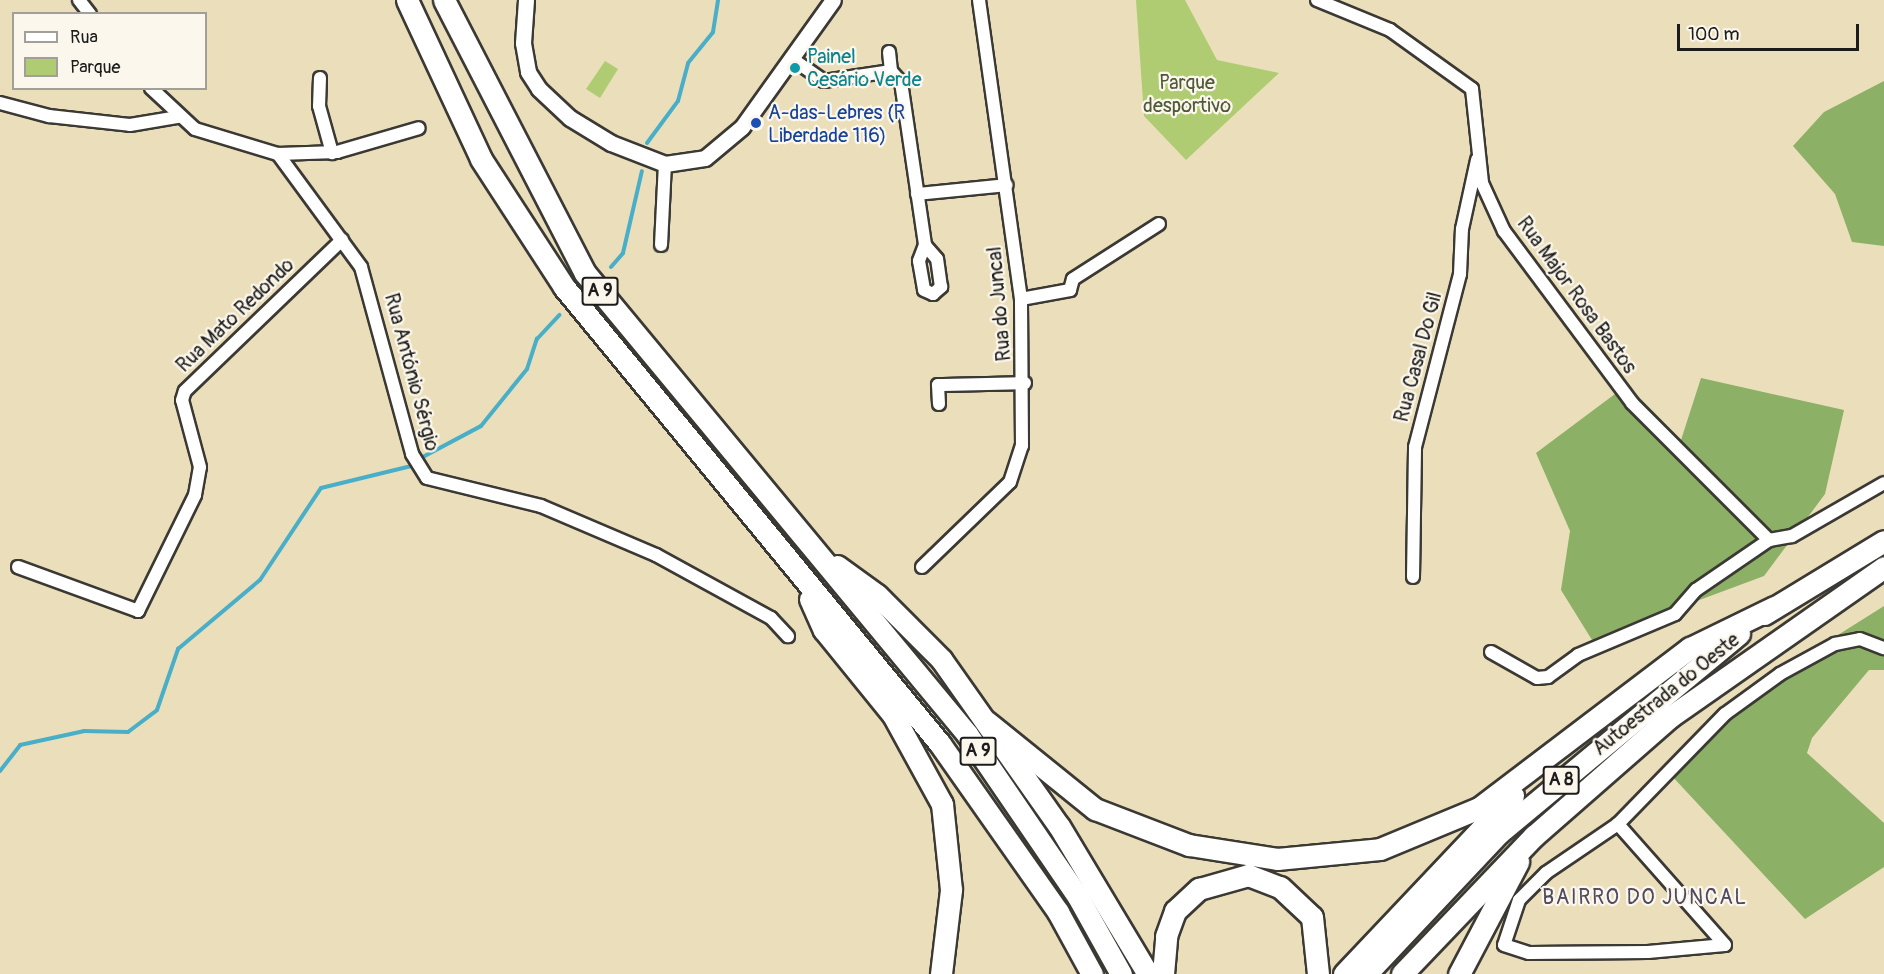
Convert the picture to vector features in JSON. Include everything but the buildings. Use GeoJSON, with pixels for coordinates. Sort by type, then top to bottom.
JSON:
{"type":"FeatureCollection","features":[{"type":"Feature","properties":{"kind":"highway","name":"A 9"},"geometry":{"type":"LineString","coordinates":[[407,0],[481,159],[564,287],[940,744],[1058,912],[1092,974]]}},
{"type":"Feature","properties":{"kind":"highway","name":"A 9"},"geometry":{"type":"LineString","coordinates":[[444,0],[585,273],[967,734],[1078,897],[1121,974]]}},
{"type":"Feature","properties":{"kind":"highway","name":"Autoestrada do Oeste"},"geometry":{"type":"LineString","coordinates":[[1366,974],[1499,833],[1774,607],[1884,541]]}},
{"type":"Feature","properties":{"kind":"highway"},"geometry":{"type":"LineString","coordinates":[[810,546],[877,595],[941,659],[987,722],[1098,885],[1148,974]]}},
{"type":"Feature","properties":{"kind":"highway","name":"Autoestrada do Oeste"},"geometry":{"type":"LineString","coordinates":[[1402,974],[1533,836],[1679,710],[1884,567]]}},
{"type":"Feature","properties":{"kind":"highway"},"geometry":{"type":"LineString","coordinates":[[801,577],[824,630],[893,715],[942,804],[951,890],[941,974]]}},
{"type":"Feature","properties":{"kind":"highway"},"geometry":{"type":"LineString","coordinates":[[987,722],[1095,809],[1189,845],[1277,859],[1380,849],[1439,828],[1479,808],[1690,648],[1774,607]]}},
{"type":"Feature","properties":{"kind":"highway"},"geometry":{"type":"LineString","coordinates":[[1344,974],[1562,746]]}},
{"type":"Feature","properties":{"kind":"highway"},"geometry":{"type":"LineString","coordinates":[[1459,974],[1533,836]]}},
{"type":"Feature","properties":{"kind":"highway"},"geometry":{"type":"LineString","coordinates":[[1163,974],[1166,936],[1175,911],[1199,889],[1248,875],[1280,887],[1312,917],[1318,974]]}},
{"type":"Feature","properties":{"kind":"street"},"geometry":{"type":"LineString","coordinates":[[79,0],[88,12]]}},
{"type":"Feature","properties":{"kind":"street"},"geometry":{"type":"LineString","coordinates":[[526,0],[523,43],[528,72],[539,89],[570,118],[611,143],[665,164],[705,158],[742,127],[833,0]]}},
{"type":"Feature","properties":{"kind":"street","name":"Rua do Juncal"},"geometry":{"type":"LineString","coordinates":[[922,567],[1010,482],[1022,446],[1025,383],[1021,299],[1007,185],[979,0]]}},
{"type":"Feature","properties":{"kind":"street","name":"Rua Major Rosa Bastos"},"geometry":{"type":"LineString","coordinates":[[1317,0],[1390,30],[1472,89],[1482,183],[1504,231],[1632,403],[1769,540]]}},
{"type":"Feature","properties":{"kind":"street"},"geometry":{"type":"LineString","coordinates":[[889,52],[891,71],[901,82],[925,245]]}},
{"type":"Feature","properties":{"kind":"street"},"geometry":{"type":"LineString","coordinates":[[790,58],[824,81],[891,71]]}},
{"type":"Feature","properties":{"kind":"street"},"geometry":{"type":"LineString","coordinates":[[320,78],[319,106],[332,153]]}},
{"type":"Feature","properties":{"kind":"street"},"geometry":{"type":"LineString","coordinates":[[153,90],[178,117],[195,129],[278,154],[332,153],[419,128]]}},
{"type":"Feature","properties":{"kind":"street"},"geometry":{"type":"LineString","coordinates":[[0,104],[49,116],[130,124],[178,117]]}},
{"type":"Feature","properties":{"kind":"street","name":"Rua Casal Do Gil"},"geometry":{"type":"LineString","coordinates":[[1413,577],[1415,447],[1460,274],[1462,229],[1479,150]]}},
{"type":"Feature","properties":{"kind":"street","name":"Rua António Sérgio"},"geometry":{"type":"LineString","coordinates":[[278,154],[342,240],[369,288],[412,454],[418,469],[444,486],[541,506],[656,555],[771,618],[788,636]]}},
{"type":"Feature","properties":{"kind":"street"},"geometry":{"type":"LineString","coordinates":[[661,245],[665,164]]}},
{"type":"Feature","properties":{"kind":"street"},"geometry":{"type":"LineString","coordinates":[[917,194],[1007,185]]}},
{"type":"Feature","properties":{"kind":"street"},"geometry":{"type":"LineString","coordinates":[[1021,299],[1070,290],[1074,279],[1159,224]]}},
{"type":"Feature","properties":{"kind":"street","name":"Rua Mato Redondo"},"geometry":{"type":"LineString","coordinates":[[18,567],[138,611],[195,495],[200,467],[182,400],[185,390],[342,240]]}},
{"type":"Feature","properties":{"kind":"street"},"geometry":{"type":"LineString","coordinates":[[938,372],[939,404]]}},
{"type":"Feature","properties":{"kind":"street"},"geometry":{"type":"LineString","coordinates":[[938,386],[1025,383]]}},
{"type":"Feature","properties":{"kind":"street"},"geometry":{"type":"LineString","coordinates":[[1491,652],[1537,678],[1548,676],[1578,655],[1675,614],[1696,590],[1769,540],[1792,536],[1884,483]]}},
{"type":"Feature","properties":{"kind":"street"},"geometry":{"type":"LineString","coordinates":[[1618,824],[1725,945],[1648,952],[1540,953],[1515,952],[1504,945],[1519,900],[1546,873],[1618,824],[1725,714],[1780,675],[1835,644],[1860,639],[1884,648]]}},
{"type":"Feature","properties":{"kind":"green space","name":"Parque desportivo"},"geometry":{"type":"Polygon","coordinates":[[[1136,0],[1185,0],[1217,60],[1279,73],[1186,160],[1144,116],[1136,0]]]}},
{"type":"Feature","properties":{"kind":"green space"},"geometry":{"type":"Polygon","coordinates":[[[605,61],[618,69],[600,98],[586,89],[605,61]]]}},
{"type":"Feature","properties":{"kind":"green space"},"geometry":{"type":"Polygon","coordinates":[[[1884,81],[1884,246],[1852,242],[1835,194],[1793,146],[1824,112],[1884,81]]]}},
{"type":"Feature","properties":{"kind":"green space"},"geometry":{"type":"Polygon","coordinates":[[[1701,378],[1844,410],[1825,494],[1764,576],[1592,640],[1561,590],[1570,531],[1536,453],[1627,385],[1681,440],[1701,378]]]}},
{"type":"Feature","properties":{"kind":"green space"},"geometry":{"type":"Polygon","coordinates":[[[1884,606],[1884,670],[1869,670],[1812,738],[1807,753],[1884,823],[1884,867],[1805,919],[1671,775],[1730,703],[1884,606]]]}},
{"type":"Feature","properties":{"kind":"waterway"},"geometry":{"type":"LineString","coordinates":[[647,143],[678,101],[688,63],[713,32],[718,0]]}},
{"type":"Feature","properties":{"kind":"waterway"},"geometry":{"type":"LineString","coordinates":[[611,267],[623,253],[642,171]]}},
{"type":"Feature","properties":{"kind":"waterway"},"geometry":{"type":"LineString","coordinates":[[419,459],[481,426],[527,369],[537,339],[559,315]]}},
{"type":"Feature","properties":{"kind":"waterway"},"geometry":{"type":"LineString","coordinates":[[0,771],[20,745],[84,731],[128,732],[157,710],[178,649],[260,580],[321,488],[411,466]]}},
{"type":"Feature","properties":{"kind":"place","name":"Painel Cesário Verde"},"geometry":{"type":"Point","coordinates":[795,68]}},
{"type":"Feature","properties":{"kind":"place","name":"A-das-Lebres (R Liberdade 116)"},"geometry":{"type":"Point","coordinates":[756,123]}},
{"type":"Feature","properties":{"kind":"district","name":"BAIRRO DO JUNCAL"},"geometry":{"type":"Point","coordinates":[1645,898]}}]}
